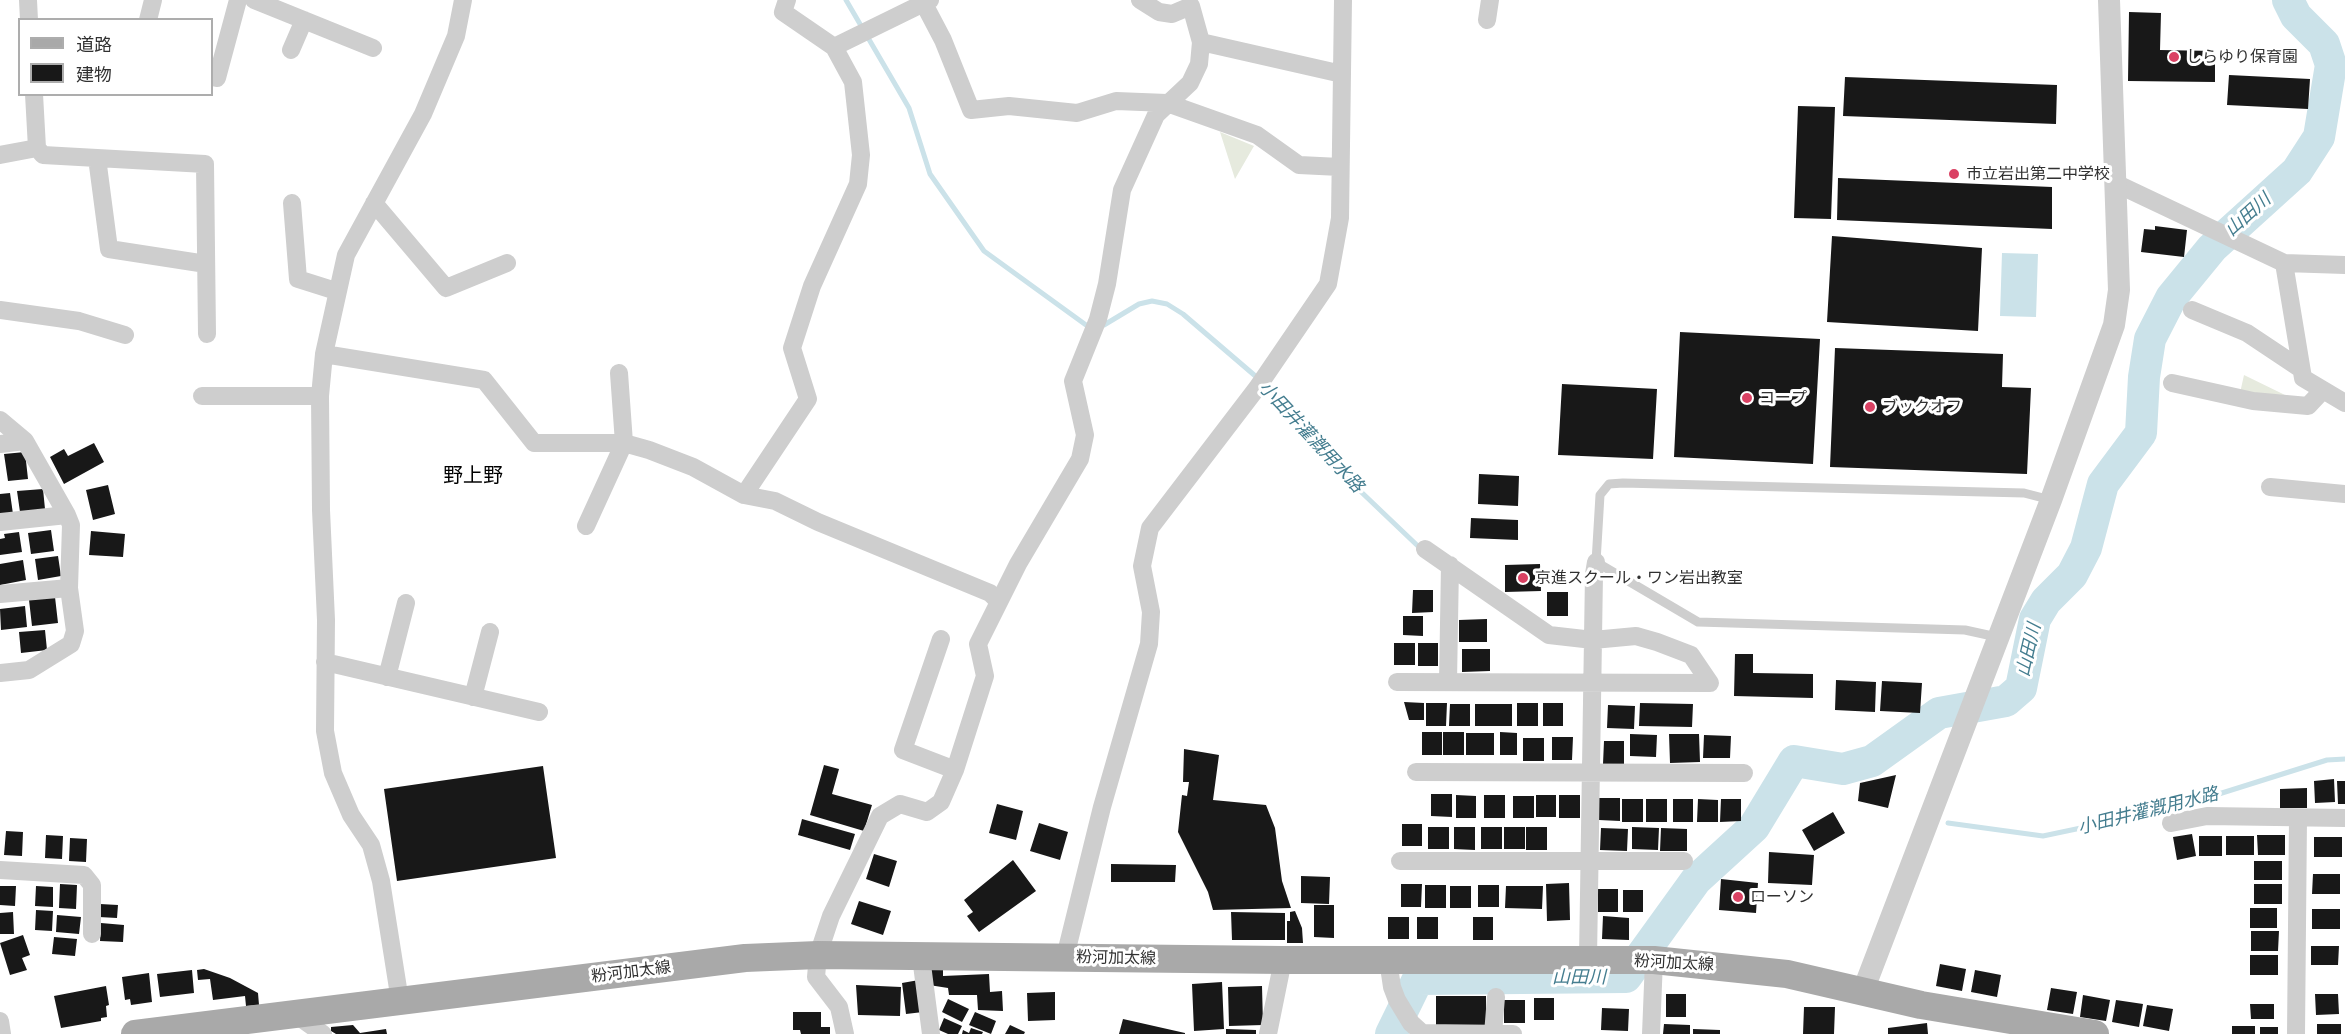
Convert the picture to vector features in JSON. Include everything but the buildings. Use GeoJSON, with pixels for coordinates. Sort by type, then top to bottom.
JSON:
{"type":"FeatureCollection","features":[{"type":"Feature","properties":{"kind":"main road","name":"粉河加太線"},"geometry":{"type":"LineString","coordinates":[[135,1034],[746,958],[818,955],[1283,960],[1644,960],[1787,974],[1921,1005],[2003,1027],[2095,1034]]}},
{"type":"Feature","properties":{"kind":"street"},"geometry":{"type":"LineString","coordinates":[[28,0],[29,18]]}},
{"type":"Feature","properties":{"kind":"street"},"geometry":{"type":"LineString","coordinates":[[148,18],[153,0]]}},
{"type":"Feature","properties":{"kind":"street"},"geometry":{"type":"LineString","coordinates":[[213,77],[217,78],[238,0]]}},
{"type":"Feature","properties":{"kind":"street"},"geometry":{"type":"LineString","coordinates":[[254,0],[373,48]]}},
{"type":"Feature","properties":{"kind":"street"},"geometry":{"type":"LineString","coordinates":[[400,1001],[381,881],[370,845],[351,815],[333,773],[324,731],[326,662],[320,396],[324,354],[336,291],[346,255],[423,114],[456,36],[463,0]]}},
{"type":"Feature","properties":{"kind":"street"},"geometry":{"type":"LineString","coordinates":[[744,495],[808,399],[792,348],[812,286],[858,184],[861,155],[853,82],[834,46],[783,12],[787,0]]}},
{"type":"Feature","properties":{"kind":"street"},"geometry":{"type":"LineString","coordinates":[[845,1034],[839,1007],[816,977],[818,955],[831,916],[880,816],[900,804],[927,812],[941,802],[955,770],[985,676],[978,645],[999,602],[1080,459],[1085,435],[1073,381],[1092,339],[1107,284],[1122,190],[1156,115],[1190,83],[1199,64],[1201,42],[1191,3],[1172,14],[1159,12],[1140,0]]}},
{"type":"Feature","properties":{"kind":"street"},"geometry":{"type":"LineString","coordinates":[[1065,957],[1102,807],[1149,644],[1151,612],[1142,566],[1150,528],[1262,380],[1328,284],[1340,218],[1343,0]]}},
{"type":"Feature","properties":{"kind":"street"},"geometry":{"type":"LineString","coordinates":[[1487,20],[1490,0]]}},
{"type":"Feature","properties":{"kind":"street"},"geometry":{"type":"LineString","coordinates":[[1863,991],[2051,501],[2114,325],[2119,290],[2109,0]]}},
{"type":"Feature","properties":{"kind":"street"},"geometry":{"type":"LineString","coordinates":[[834,46],[925,1],[971,110],[1009,106],[1077,114],[1116,101],[1167,104],[1257,135],[1299,165],[1340,167]]}},
{"type":"Feature","properties":{"kind":"street"},"geometry":{"type":"LineString","coordinates":[[291,50],[304,20]]}},
{"type":"Feature","properties":{"kind":"street"},"geometry":{"type":"LineString","coordinates":[[1201,42],[1342,74]]}},
{"type":"Feature","properties":{"kind":"street"},"geometry":{"type":"LineString","coordinates":[[34,96],[37,148],[43,155],[205,164],[207,334]]}},
{"type":"Feature","properties":{"kind":"street"},"geometry":{"type":"LineString","coordinates":[[0,155],[37,148]]}},
{"type":"Feature","properties":{"kind":"street"},"geometry":{"type":"LineString","coordinates":[[97,158],[109,249],[206,264]]}},
{"type":"Feature","properties":{"kind":"street"},"geometry":{"type":"LineString","coordinates":[[2115,183],[2284,263],[2345,266]]}},
{"type":"Feature","properties":{"kind":"street"},"geometry":{"type":"LineString","coordinates":[[292,202],[298,279],[336,291]]}},
{"type":"Feature","properties":{"kind":"street"},"geometry":{"type":"LineString","coordinates":[[374,203],[446,288],[507,263]]}},
{"type":"Feature","properties":{"kind":"street"},"geometry":{"type":"LineString","coordinates":[[2284,263],[2303,378],[2345,403]]}},
{"type":"Feature","properties":{"kind":"street"},"geometry":{"type":"LineString","coordinates":[[0,310],[79,321],[125,335]]}},
{"type":"Feature","properties":{"kind":"street"},"geometry":{"type":"LineString","coordinates":[[2192,310],[2247,333],[2301,369]]}},
{"type":"Feature","properties":{"kind":"street"},"geometry":{"type":"LineString","coordinates":[[324,354],[484,380],[534,443],[624,443],[693,466],[744,495],[775,501],[818,522],[990,593],[999,602]]}},
{"type":"Feature","properties":{"kind":"street"},"geometry":{"type":"LineString","coordinates":[[586,526],[624,443],[619,373]]}},
{"type":"Feature","properties":{"kind":"street"},"geometry":{"type":"LineString","coordinates":[[2172,383],[2253,401],[2308,406],[2323,390]]}},
{"type":"Feature","properties":{"kind":"street"},"geometry":{"type":"LineString","coordinates":[[202,396],[320,396]]}},
{"type":"Feature","properties":{"kind":"street"},"geometry":{"type":"LineString","coordinates":[[0,420],[25,441],[71,525],[69,588],[75,631],[71,644],[29,669],[0,673]]}},
{"type":"Feature","properties":{"kind":"street"},"geometry":{"type":"LineString","coordinates":[[0,444],[25,441]]}},
{"type":"Feature","properties":{"kind":"street"},"geometry":{"type":"LineString","coordinates":[[2270,487],[2345,494]]}},
{"type":"Feature","properties":{"kind":"street"},"geometry":{"type":"LineString","coordinates":[[0,522],[66,515]]}},
{"type":"Feature","properties":{"kind":"street"},"geometry":{"type":"LineString","coordinates":[[1397,682],[1710,683],[1691,655],[1657,642],[1636,636],[1593,640],[1549,635],[1425,549]]}},
{"type":"Feature","properties":{"kind":"street"},"geometry":{"type":"LineString","coordinates":[[1588,959],[1596,562]]}},
{"type":"Feature","properties":{"kind":"street"},"geometry":{"type":"LineString","coordinates":[[1448,682],[1450,565]]}},
{"type":"Feature","properties":{"kind":"street"},"geometry":{"type":"LineString","coordinates":[[0,594],[69,588]]}},
{"type":"Feature","properties":{"kind":"street"},"geometry":{"type":"LineString","coordinates":[[387,677],[406,603]]}},
{"type":"Feature","properties":{"kind":"street"},"geometry":{"type":"LineString","coordinates":[[473,697],[490,632]]}},
{"type":"Feature","properties":{"kind":"street"},"geometry":{"type":"LineString","coordinates":[[941,639],[903,750],[955,770]]}},
{"type":"Feature","properties":{"kind":"street"},"geometry":{"type":"LineString","coordinates":[[326,662],[539,712]]}},
{"type":"Feature","properties":{"kind":"street"},"geometry":{"type":"LineString","coordinates":[[1416,772],[1744,773]]}},
{"type":"Feature","properties":{"kind":"street"},"geometry":{"type":"LineString","coordinates":[[2171,823],[2207,816],[2345,818]]}},
{"type":"Feature","properties":{"kind":"street"},"geometry":{"type":"LineString","coordinates":[[2296,1034],[2298,818]]}},
{"type":"Feature","properties":{"kind":"street"},"geometry":{"type":"LineString","coordinates":[[1400,861],[1684,861]]}},
{"type":"Feature","properties":{"kind":"street"},"geometry":{"type":"LineString","coordinates":[[0,870],[84,874],[92,885],[92,934]]}},
{"type":"Feature","properties":{"kind":"street"},"geometry":{"type":"LineString","coordinates":[[921,957],[931,1034]]}},
{"type":"Feature","properties":{"kind":"street"},"geometry":{"type":"LineString","coordinates":[[1268,1034],[1283,960]]}},
{"type":"Feature","properties":{"kind":"street"},"geometry":{"type":"LineString","coordinates":[[1388,960],[1392,987],[1397,1000],[1411,1023],[1422,1033],[1514,1034]]}},
{"type":"Feature","properties":{"kind":"street"},"geometry":{"type":"LineString","coordinates":[[1644,960],[1651,1034]]}},
{"type":"Feature","properties":{"kind":"street"},"geometry":{"type":"LineString","coordinates":[[1493,1034],[1496,997]]}},
{"type":"Feature","properties":{"kind":"street"},"geometry":{"type":"LineString","coordinates":[[295,1014],[323,1034]]}},
{"type":"Feature","properties":{"kind":"street"},"geometry":{"type":"LineString","coordinates":[[0,1021],[2,1034]]}},
{"type":"Feature","properties":{"kind":"lane"},"geometry":{"type":"LineString","coordinates":[[1997,637],[1965,630],[1698,622],[1596,562],[1600,495],[1604,488],[1616,483],[2024,493],[2051,501]]}},
{"type":"Feature","properties":{"kind":"shaded area"},"geometry":{"type":"Polygon","coordinates":[[[1220,132],[1254,146],[1235,179],[1220,132]]]}},
{"type":"Feature","properties":{"kind":"shaded area"},"geometry":{"type":"Polygon","coordinates":[[[2244,375],[2285,395],[2240,393],[2244,375]]]}},
{"type":"Feature","properties":{"kind":"water"},"geometry":{"type":"Polygon","coordinates":[[[2002,253],[2038,254],[2036,317],[2000,316],[2002,253]]]}},
{"type":"Feature","properties":{"kind":"waterway","name":"小田井灌漑用水路"},"geometry":{"type":"LineString","coordinates":[[846,0],[909,108],[930,174],[984,251],[1086,325],[1104,325],[1139,304],[1152,301],[1167,304],[1183,314],[1274,392],[1335,467],[1421,549]]}},
{"type":"Feature","properties":{"kind":"waterway","name":"山田川"},"geometry":{"type":"LineString","coordinates":[[1391,1034],[1418,979],[1626,977],[1696,880],[1754,827],[1794,761],[1843,769],[1872,761],[1939,713],[2006,701],[2021,688],[2035,619],[2046,601],[2072,575],[2086,548],[2103,484],[2141,433],[2144,377],[2150,339],[2171,298],[2212,248],[2297,171],[2319,137],[2331,65],[2324,44],[2296,16],[2288,0]]}},
{"type":"Feature","properties":{"kind":"waterway","name":"小田井灌漑用水路"},"geometry":{"type":"LineString","coordinates":[[1948,823],[2043,836],[2171,809],[2327,760],[2345,759]]}},
{"type":"Feature","properties":{"kind":"place","name":"しらゆり保育園"},"geometry":{"type":"Point","coordinates":[2174,57]}},
{"type":"Feature","properties":{"kind":"place","name":"市立岩出第二中学校"},"geometry":{"type":"Point","coordinates":[1954,174]}},
{"type":"Feature","properties":{"kind":"place","name":"コープ"},"geometry":{"type":"Point","coordinates":[1747,398]}},
{"type":"Feature","properties":{"kind":"place","name":"ブックオフ"},"geometry":{"type":"Point","coordinates":[1870,407]}},
{"type":"Feature","properties":{"kind":"place","name":"京進スクール・ワン岩出教室"},"geometry":{"type":"Point","coordinates":[1523,578]}},
{"type":"Feature","properties":{"kind":"place","name":"ローソン"},"geometry":{"type":"Point","coordinates":[1738,897]}},
{"type":"Feature","properties":{"kind":"district","name":"野上野"},"geometry":{"type":"Point","coordinates":[473,476]}}]}
